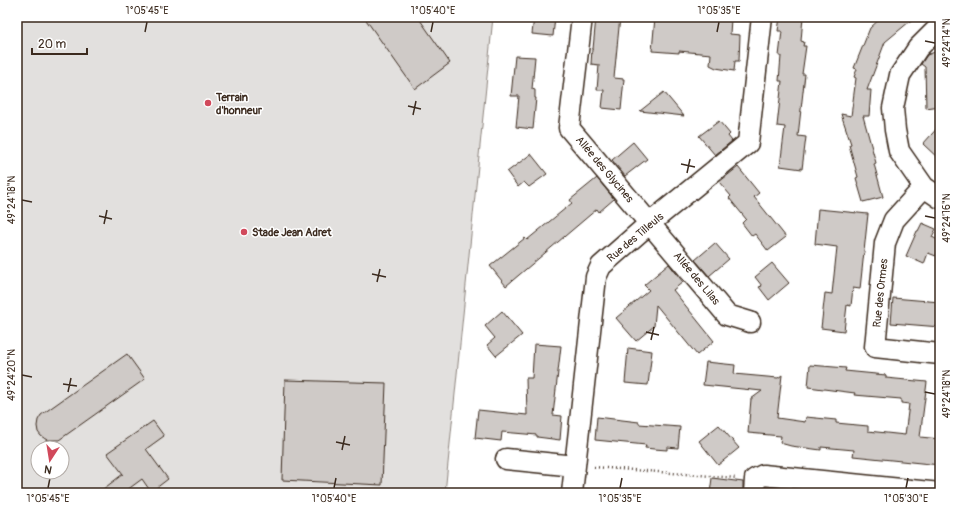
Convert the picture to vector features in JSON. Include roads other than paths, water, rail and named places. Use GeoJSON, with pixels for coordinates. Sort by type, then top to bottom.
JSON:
{"type":"FeatureCollection","features":[{"type":"Feature","properties":{"kind":"street","name":"Allée des Glycines"},"geometry":{"type":"LineString","coordinates":[[582,17],[569,128],[650,223]]}},
{"type":"Feature","properties":{"kind":"street","name":"Rue des Tilleuls"},"geometry":{"type":"LineString","coordinates":[[572,493],[596,277],[601,266],[650,223],[748,143],[762,17]]}},
{"type":"Feature","properties":{"kind":"street"},"geometry":{"type":"LineString","coordinates":[[932,192],[899,151],[893,108],[900,75],[918,48],[940,26]]}},
{"type":"Feature","properties":{"kind":"street","name":"Rue des Ormes"},"geometry":{"type":"LineString","coordinates":[[932,192],[894,220],[885,243],[875,347],[940,354]]}},
{"type":"Feature","properties":{"kind":"street","name":"Allée des Lilas"},"geometry":{"type":"LineString","coordinates":[[650,223],[727,315],[750,322]]}},
{"type":"Feature","properties":{"kind":"street"},"geometry":{"type":"LineString","coordinates":[[506,459],[575,466]]}},
{"type":"Feature","properties":{"kind":"street"},"geometry":{"type":"LineString","coordinates":[[754,486],[763,476],[891,491],[940,493]]}},
{"type":"Feature","properties":{"kind":"place","name":"Terrain d'honneur"},"geometry":{"type":"Point","coordinates":[208,103]}},
{"type":"Feature","properties":{"kind":"place","name":"Stade Jean Adret"},"geometry":{"type":"Point","coordinates":[244,232]}}]}
